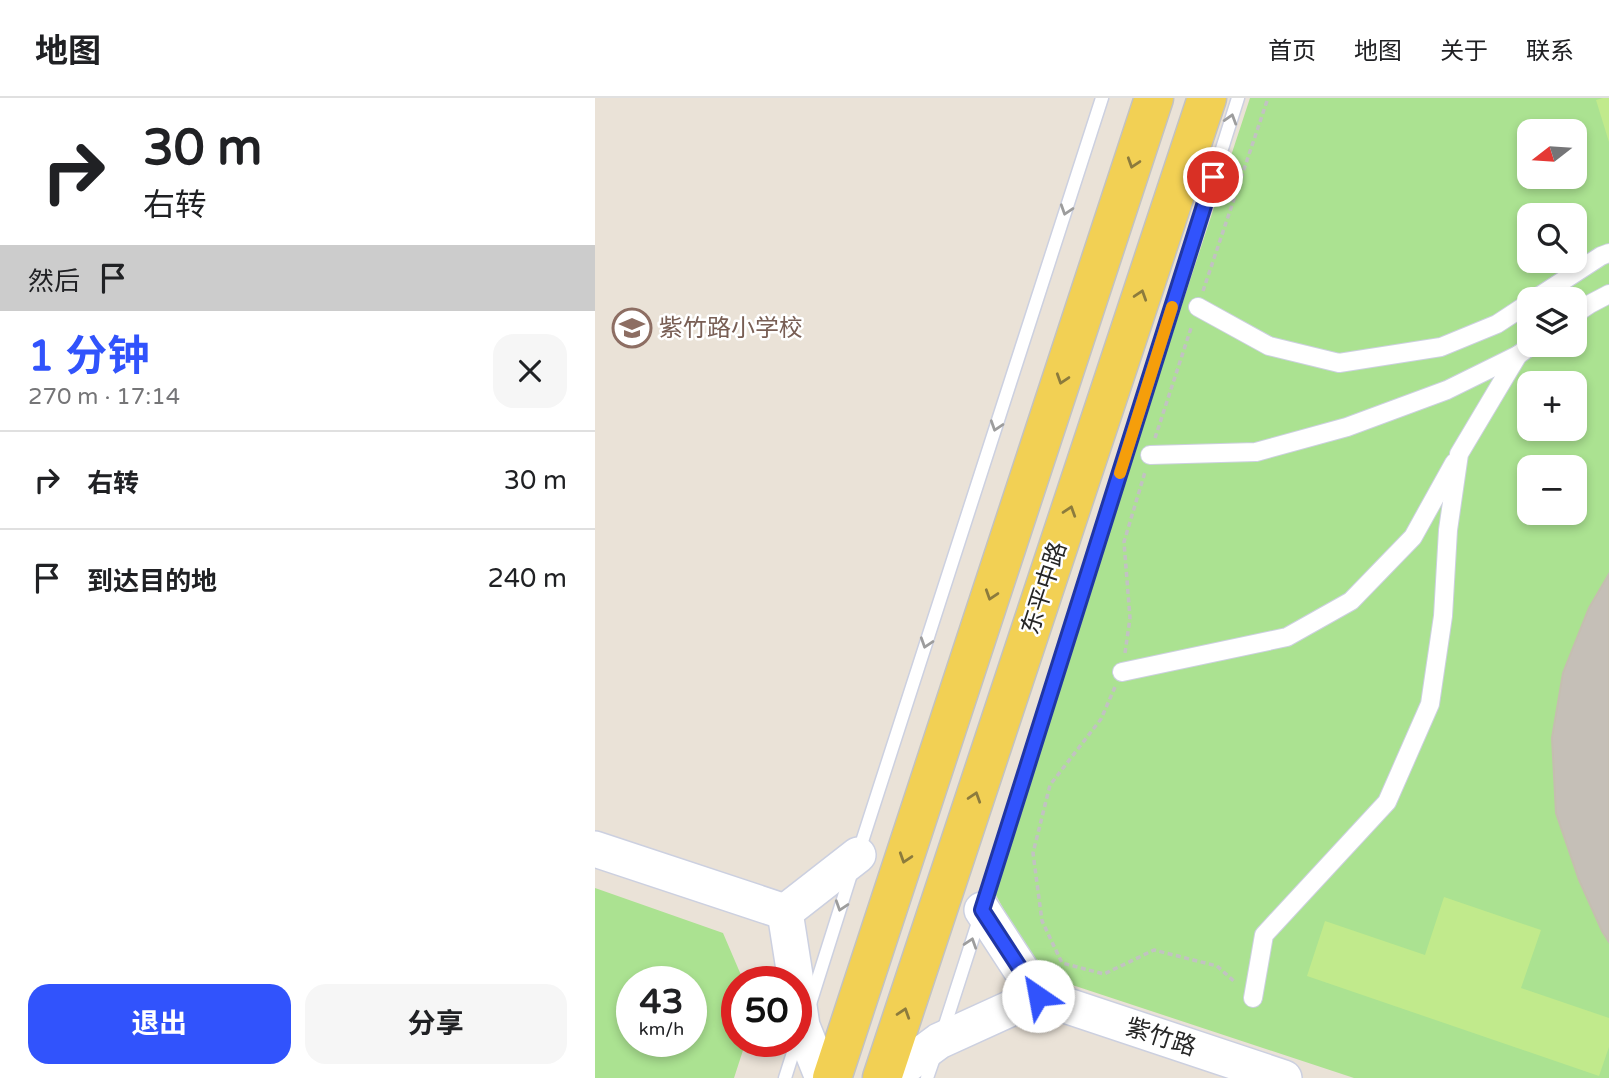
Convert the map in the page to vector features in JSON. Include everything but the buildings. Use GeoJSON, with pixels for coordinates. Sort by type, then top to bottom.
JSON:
{"type":"FeatureCollection","features":[{"type":"Feature","properties":{"kind":"main road","name":"东平中路"},"geometry":{"type":"LineString","coordinates":[[832,1078],[1154,98]]}},
{"type":"Feature","properties":{"kind":"main road","name":"东平中路"},"geometry":{"type":"LineString","coordinates":[[882,1078],[1207,98]]}},
{"type":"Feature","properties":{"kind":"main road"},"geometry":{"type":"LineString","coordinates":[[595,849],[785,912]]}},
{"type":"Feature","properties":{"kind":"main road"},"geometry":{"type":"LineString","coordinates":[[785,912],[858,855]]}},
{"type":"Feature","properties":{"kind":"main road"},"geometry":{"type":"LineString","coordinates":[[888,1078],[939,1041],[1038,996],[982,910]]}},
{"type":"Feature","properties":{"kind":"main road"},"geometry":{"type":"LineString","coordinates":[[785,912],[793,966]]}},
{"type":"Feature","properties":{"kind":"main road","name":"紫竹路"},"geometry":{"type":"LineString","coordinates":[[1038,996],[1284,1078]]}},
{"type":"Feature","properties":{"kind":"main road"},"geometry":{"type":"LineString","coordinates":[[812,1051],[823,1078]]}},
{"type":"Feature","properties":{"kind":"street"},"geometry":{"type":"LineString","coordinates":[[1553,287],[1609,253]]}},
{"type":"Feature","properties":{"kind":"street"},"geometry":{"type":"LineString","coordinates":[[1587,305],[1609,294]]}},
{"type":"Feature","properties":{"kind":"street"},"geometry":{"type":"LineString","coordinates":[[1198,307],[1269,346],[1339,363],[1441,347],[1497,324],[1517,311]]}},
{"type":"Feature","properties":{"kind":"street"},"geometry":{"type":"LineString","coordinates":[[1150,455],[1256,452],[1334,431],[1447,390],[1517,354]]}},
{"type":"Feature","properties":{"kind":"street"},"geometry":{"type":"LineString","coordinates":[[1122,672],[1287,637],[1351,601],[1413,537],[1459,454],[1521,357]]}},
{"type":"Feature","properties":{"kind":"street"},"geometry":{"type":"LineString","coordinates":[[1253,998],[1264,935],[1387,802],[1430,704],[1443,616],[1448,530],[1459,454]]}},
{"type":"Feature","properties":{"kind":"lane"},"geometry":{"type":"LineString","coordinates":[[812,995],[1102,98]]}},
{"type":"Feature","properties":{"kind":"lane"},"geometry":{"type":"LineString","coordinates":[[927,1078],[1238,98]]}},
{"type":"Feature","properties":{"kind":"lane"},"geometry":{"type":"LineString","coordinates":[[785,1078],[792,1057]]}},
{"type":"Feature","properties":{"kind":"path"},"geometry":{"type":"LineString","coordinates":[[1253,998],[1217,966],[1154,950],[1104,974],[1062,963],[1042,922],[1033,853],[1051,785],[1101,719],[1122,672],[1130,618],[1124,542],[1165,404],[1268,98]]}},
{"type":"Feature","properties":{"kind":"green space"},"geometry":{"type":"Polygon","coordinates":[[[1250,98],[1609,98],[1609,1078],[1354,1078],[1039,974],[991,886],[1250,98]]]}},
{"type":"Feature","properties":{"kind":"green space"},"geometry":{"type":"Polygon","coordinates":[[[1609,98],[1609,142],[1596,100],[1609,98]]]}},
{"type":"Feature","properties":{"kind":"green space"},"geometry":{"type":"Polygon","coordinates":[[[595,888],[723,933],[737,966],[721,966],[721,1057],[741,1057],[734,1078],[595,1078],[595,888]]]}},
{"type":"Feature","properties":{"kind":"green space"},"geometry":{"type":"Polygon","coordinates":[[[1444,897],[1541,930],[1521,988],[1609,1018],[1609,1047],[1599,1076],[1307,976],[1325,921],[1425,955],[1444,897]]]}},
{"type":"Feature","properties":{"kind":"slow traffic"},"geometry":{"type":"LineString","coordinates":[[1120,473],[1172,307]]}},
{"type":"Feature","properties":{"kind":"place","name":"紫竹路小学校"},"geometry":{"type":"Point","coordinates":[632,328]}},
{"type":"Feature","properties":{"kind":"route"},"geometry":{"type":"LineString","coordinates":[[1038,996],[982,910],[1213,177]]}}]}
